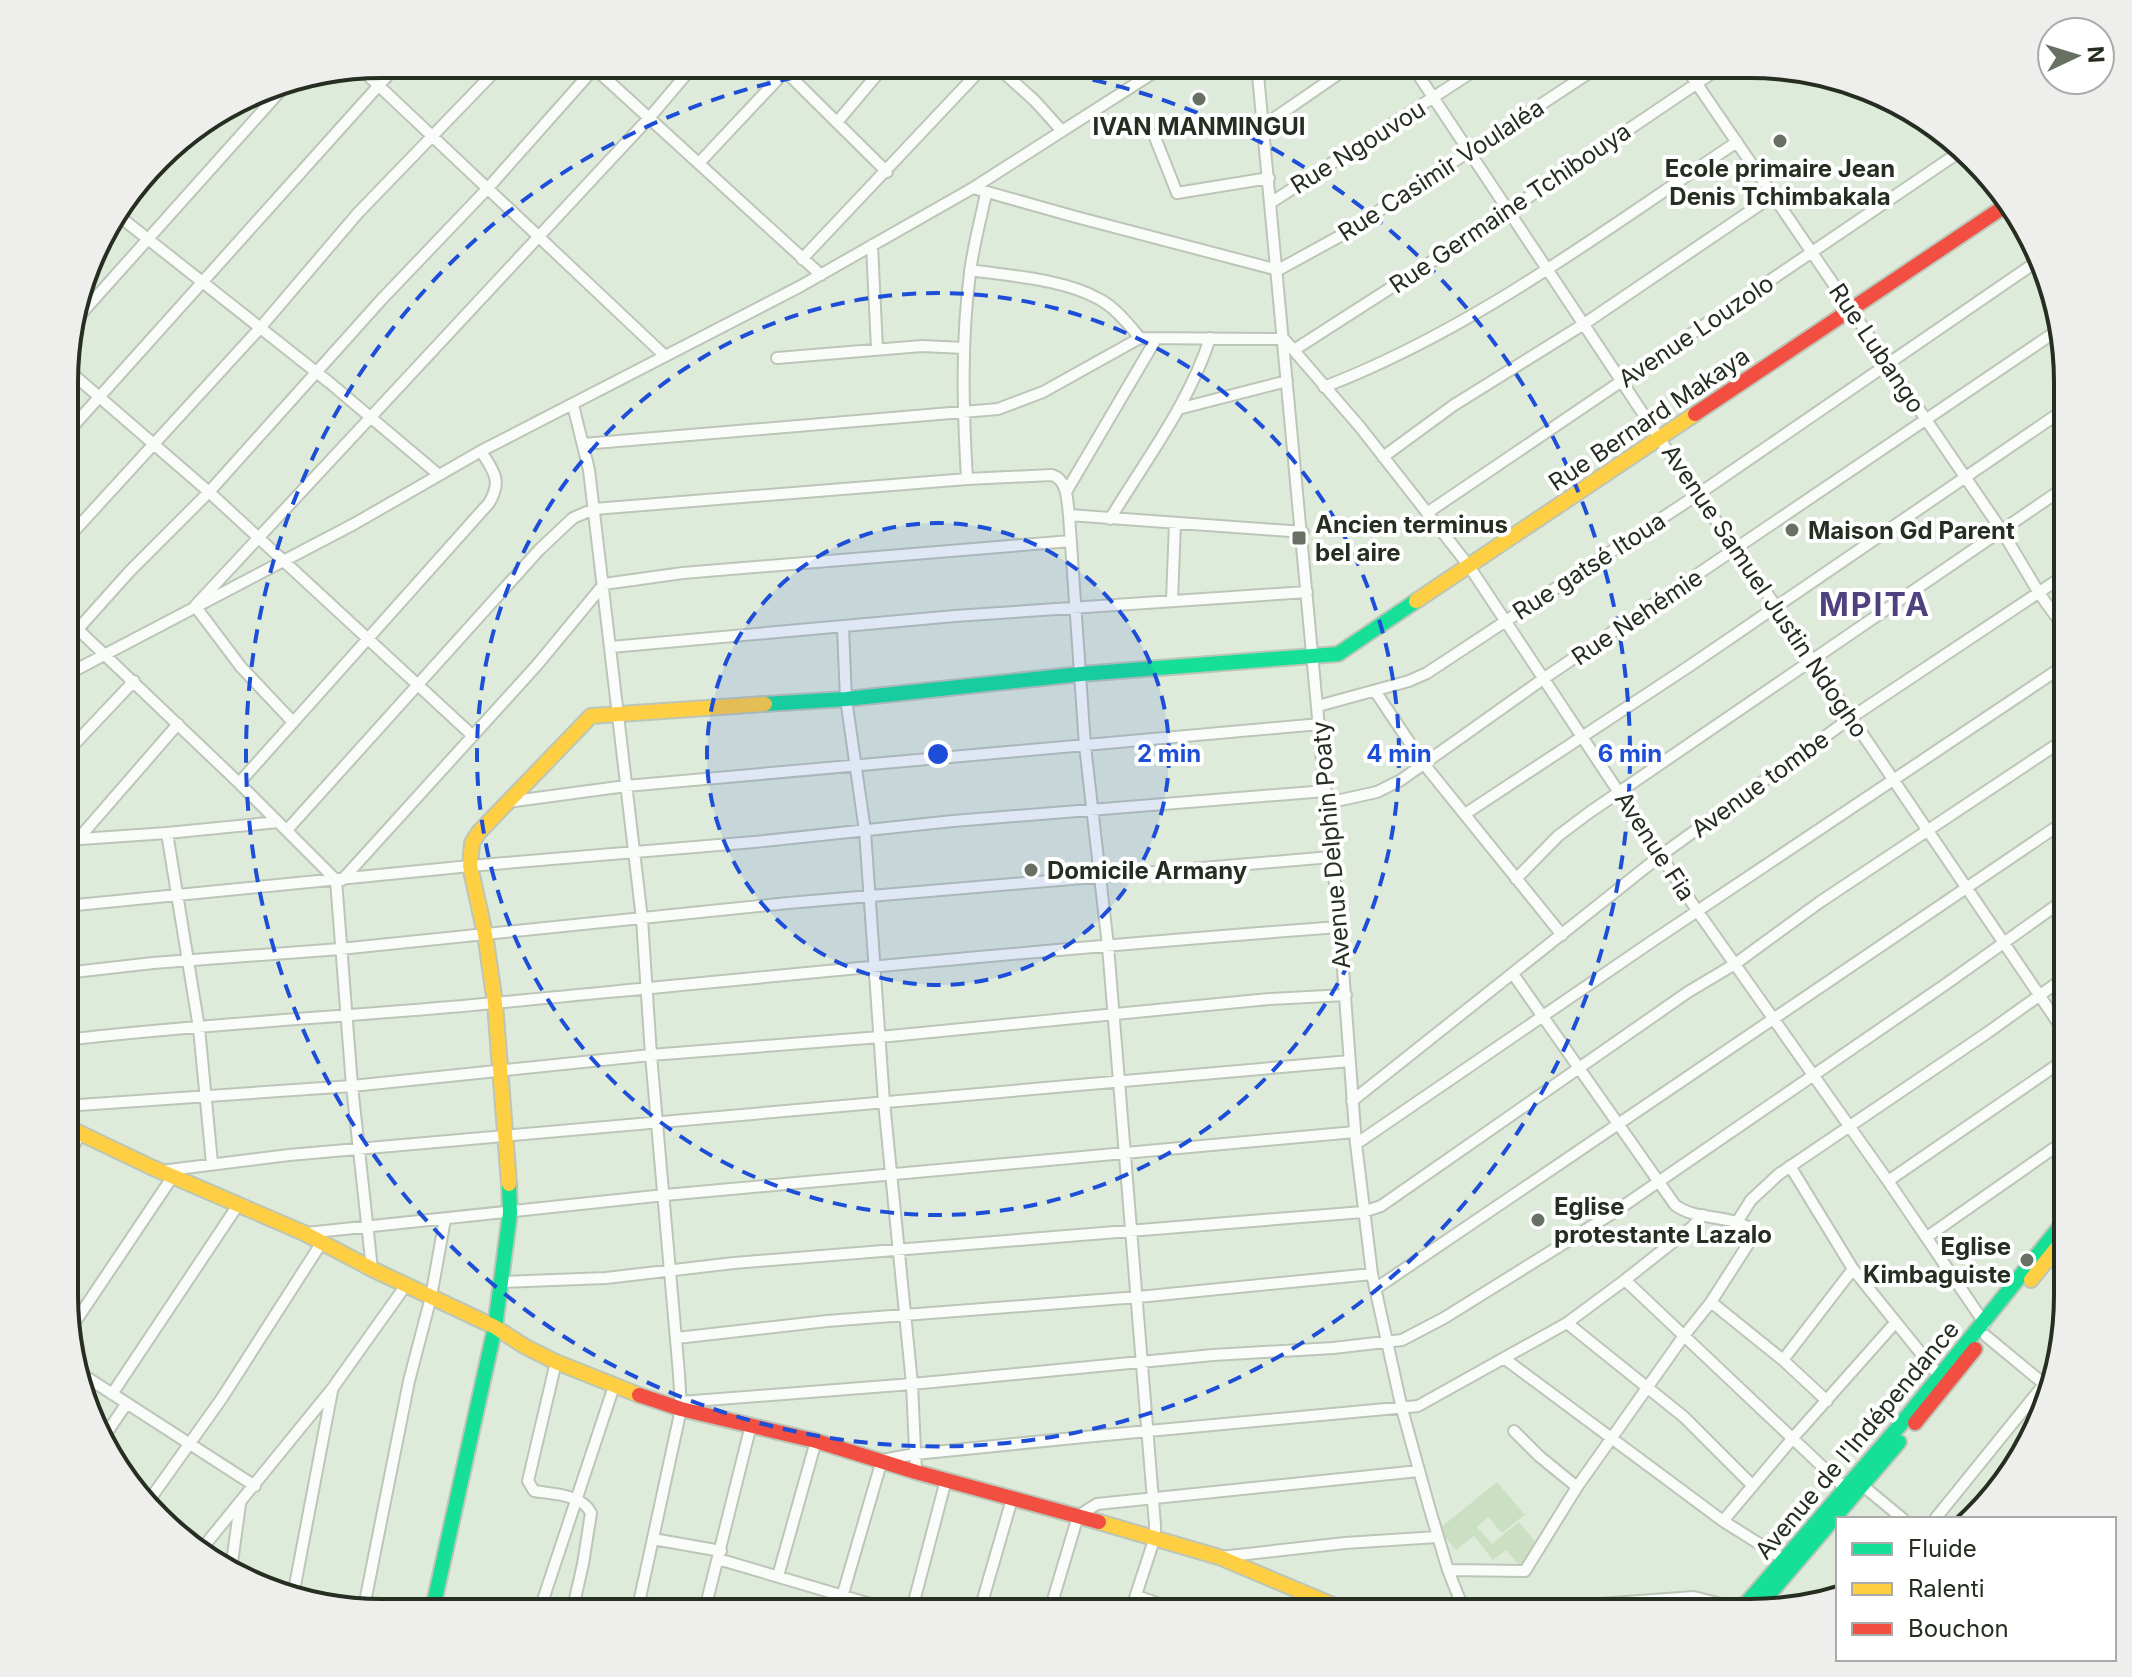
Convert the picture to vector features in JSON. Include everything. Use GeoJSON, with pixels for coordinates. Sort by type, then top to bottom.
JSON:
{"type":"FeatureCollection","features":[{"type":"Feature","properties":{"kind":"street"},"geometry":{"type":"LineString","coordinates":[[372,78],[664,355]]}},
{"type":"Feature","properties":{"kind":"street"},"geometry":{"type":"LineString","coordinates":[[78,420],[386,78]]}},
{"type":"Feature","properties":{"kind":"street"},"geometry":{"type":"LineString","coordinates":[[78,527],[260,328],[358,213],[488,78]]}},
{"type":"Feature","properties":{"kind":"street"},"geometry":{"type":"LineString","coordinates":[[339,880],[78,629],[130,571],[209,492],[489,187],[583,78]]}},
{"type":"Feature","properties":{"kind":"street"},"geometry":{"type":"LineString","coordinates":[[608,78],[821,275]]}},
{"type":"Feature","properties":{"kind":"street"},"geometry":{"type":"LineString","coordinates":[[195,606],[683,78]]}},
{"type":"Feature","properties":{"kind":"street"},"geometry":{"type":"LineString","coordinates":[[699,163],[780,78]]}},
{"type":"Feature","properties":{"kind":"street"},"geometry":{"type":"LineString","coordinates":[[798,78],[887,172]]}},
{"type":"Feature","properties":{"kind":"street"},"geometry":{"type":"LineString","coordinates":[[838,121],[874,78]]}},
{"type":"Feature","properties":{"kind":"street"},"geometry":{"type":"LineString","coordinates":[[802,259],[973,78]]}},
{"type":"Feature","properties":{"kind":"street"},"geometry":{"type":"LineString","coordinates":[[1010,78],[1062,131]]}},
{"type":"Feature","properties":{"kind":"street"},"geometry":{"type":"LineString","coordinates":[[78,668],[284,561],[481,451],[821,275],[973,188],[1144,78]]}},
{"type":"Feature","properties":{"kind":"street","name":"Avenue Delphin Poaty"},"geometry":{"type":"LineString","coordinates":[[1258,78],[1346,995],[1363,1212],[1372,1274],[1402,1409],[1437,1537],[1459,1599]]}},
{"type":"Feature","properties":{"kind":"street"},"geometry":{"type":"LineString","coordinates":[[1263,126],[1333,78]]}},
{"type":"Feature","properties":{"kind":"street","name":"Avenue Samuel Justin Ndogho"},"geometry":{"type":"LineString","coordinates":[[1420,78],[1697,495],[1737,549],[2054,1016]]}},
{"type":"Feature","properties":{"kind":"street","name":"Rue Ngouvou"},"geometry":{"type":"LineString","coordinates":[[1272,202],[1464,78]]}},
{"type":"Feature","properties":{"kind":"street","name":"Rue Casimir Voulaléa"},"geometry":{"type":"LineString","coordinates":[[1278,270],[1342,235],[1582,78]]}},
{"type":"Feature","properties":{"kind":"street","name":"Rue Lubango"},"geometry":{"type":"LineString","coordinates":[[1694,78],[2002,531],[2054,614]]}},
{"type":"Feature","properties":{"kind":"street","name":"Rue Germaine Tchibouya"},"geometry":{"type":"LineString","coordinates":[[1294,350],[1705,78]]}},
{"type":"Feature","properties":{"kind":"street"},"geometry":{"type":"LineString","coordinates":[[87,308],[273,98]]}},
{"type":"Feature","properties":{"kind":"street"},"geometry":{"type":"LineString","coordinates":[[1154,135],[1177,193],[1269,178]]}},
{"type":"Feature","properties":{"kind":"street"},"geometry":{"type":"LineString","coordinates":[[1324,387],[1432,340],[1547,270],[1737,142]]}},
{"type":"Feature","properties":{"kind":"street","name":"Avenue Louzolo"},"geometry":{"type":"LineString","coordinates":[[1427,513],[1953,156]]}},
{"type":"Feature","properties":{"kind":"street"},"geometry":{"type":"LineString","coordinates":[[973,188],[1278,270]]}},
{"type":"Feature","properties":{"kind":"street"},"geometry":{"type":"LineString","coordinates":[[967,479],[963,413],[964,348],[970,270],[986,193]]}},
{"type":"Feature","properties":{"kind":"street"},"geometry":{"type":"LineString","coordinates":[[1383,457],[1454,405],[1584,324],[1774,195]]}},
{"type":"Feature","properties":{"kind":"street","name":"Rue Bernard Makaya"},"geometry":{"type":"LineString","coordinates":[[470,866],[472,843],[507,802],[591,716],[846,699],[1081,674],[1338,654],[2000,209]]}},
{"type":"Feature","properties":{"kind":"street"},"geometry":{"type":"LineString","coordinates":[[125,220],[317,372],[439,475]]}},
{"type":"Feature","properties":{"kind":"street"},"geometry":{"type":"LineString","coordinates":[[872,245],[877,349]]}},
{"type":"Feature","properties":{"kind":"street","name":"Rue gatsé Itoua"},"geometry":{"type":"LineString","coordinates":[[1318,706],[1427,673],[1697,495],[2031,266]]}},
{"type":"Feature","properties":{"kind":"street"},"geometry":{"type":"LineString","coordinates":[[970,270],[1042,281],[1086,293],[1114,310],[1140,338]]}},
{"type":"Feature","properties":{"kind":"street","name":"Rue Nehémie"},"geometry":{"type":"LineString","coordinates":[[1327,803],[1377,792],[1424,764],[1543,679],[2050,335]]}},
{"type":"Feature","properties":{"kind":"street"},"geometry":{"type":"LineString","coordinates":[[583,444],[998,409],[1065,381],[1140,338],[1284,339]]}},
{"type":"Feature","properties":{"kind":"street"},"geometry":{"type":"LineString","coordinates":[[1110,519],[1178,409],[1210,338]]}},
{"type":"Feature","properties":{"kind":"street"},"geometry":{"type":"LineString","coordinates":[[1066,492],[1156,339]]}},
{"type":"Feature","properties":{"kind":"street","name":"Avenue Fia"},"geometry":{"type":"LineString","coordinates":[[1284,339],[1469,566],[1660,856],[1927,1237],[1985,1330],[2041,1382]]}},
{"type":"Feature","properties":{"kind":"street"},"geometry":{"type":"LineString","coordinates":[[777,358],[922,346],[964,348]]}},
{"type":"Feature","properties":{"kind":"street"},"geometry":{"type":"LineString","coordinates":[[78,379],[209,492],[472,735]]}},
{"type":"Feature","properties":{"kind":"street"},"geometry":{"type":"LineString","coordinates":[[1178,409],[1287,381]]}},
{"type":"Feature","properties":{"kind":"street"},"geometry":{"type":"LineString","coordinates":[[573,405],[589,470],[642,919],[681,1406],[640,1599]]}},
{"type":"Feature","properties":{"kind":"street"},"geometry":{"type":"LineString","coordinates":[[1465,814],[1584,737],[2054,417]]}},
{"type":"Feature","properties":{"kind":"street"},"geometry":{"type":"LineString","coordinates":[[239,783],[489,503],[496,491],[494,474],[481,451]]}},
{"type":"Feature","properties":{"kind":"street"},"geometry":{"type":"LineString","coordinates":[[79,838],[282,826],[419,684],[539,550],[573,518],[594,509],[967,479],[1059,477],[1066,492],[1069,515],[1085,746],[1108,946],[1153,1498],[1155,1537],[1136,1599]]}},
{"type":"Feature","properties":{"kind":"street"},"geometry":{"type":"LineString","coordinates":[[1516,879],[1558,836],[1618,791],[2054,495]]}},
{"type":"Feature","properties":{"kind":"street"},"geometry":{"type":"LineString","coordinates":[[1069,515],[1303,532]]}},
{"type":"Feature","properties":{"kind":"street"},"geometry":{"type":"LineString","coordinates":[[1172,600],[1175,523]]}},
{"type":"Feature","properties":{"kind":"street"},"geometry":{"type":"LineString","coordinates":[[372,1269],[340,949],[339,880],[537,665],[604,584],[683,573],[1071,541]]}},
{"type":"Feature","properties":{"kind":"street","name":"Avenue tombe"},"geometry":{"type":"LineString","coordinates":[[1352,1101],[1660,856],[1852,717],[2054,583]]}},
{"type":"Feature","properties":{"kind":"street"},"geometry":{"type":"LineString","coordinates":[[611,647],[955,616],[1307,592]]}},
{"type":"Feature","properties":{"kind":"street"},"geometry":{"type":"LineString","coordinates":[[195,606],[241,667],[292,721]]}},
{"type":"Feature","properties":{"kind":"street"},"geometry":{"type":"LineString","coordinates":[[843,628],[846,699],[865,831],[867,897],[876,966],[884,1102],[912,1384],[916,1472]]}},
{"type":"Feature","properties":{"kind":"street"},"geometry":{"type":"LineString","coordinates":[[304,1233],[665,1195],[1123,1154],[1355,1138],[1544,1016],[2054,672]]}},
{"type":"Feature","properties":{"kind":"street"},"geometry":{"type":"LineString","coordinates":[[78,740],[134,681]]}},
{"type":"Feature","properties":{"kind":"street"},"geometry":{"type":"LineString","coordinates":[[1375,691],[1424,764],[1562,935]]}},
{"type":"Feature","properties":{"kind":"street"},"geometry":{"type":"LineString","coordinates":[[79,838],[178,724]]}},
{"type":"Feature","properties":{"kind":"street"},"geometry":{"type":"LineString","coordinates":[[507,802],[626,786],[1320,724]]}},
{"type":"Feature","properties":{"kind":"street"},"geometry":{"type":"LineString","coordinates":[[502,1282],[606,1278],[1363,1212],[1394,1199],[1472,1141],[1688,992],[1735,964],[1820,902],[2054,746]]}},
{"type":"Feature","properties":{"kind":"street"},"geometry":{"type":"LineString","coordinates":[[78,905],[953,821],[1326,791]]}},
{"type":"Feature","properties":{"kind":"street"},"geometry":{"type":"LineString","coordinates":[[1375,1289],[2054,828]]}},
{"type":"Feature","properties":{"kind":"street"},"geometry":{"type":"LineString","coordinates":[[167,833],[199,1028],[212,1163]]}},
{"type":"Feature","properties":{"kind":"street"},"geometry":{"type":"LineString","coordinates":[[78,972],[340,949],[788,903],[1331,857]]}},
{"type":"Feature","properties":{"kind":"street"},"geometry":{"type":"LineString","coordinates":[[435,1599],[495,1327],[510,1213],[507,1137],[495,1003],[485,934],[470,866]]}},
{"type":"Feature","properties":{"kind":"street"},"geometry":{"type":"LineString","coordinates":[[681,1406],[1142,1362],[1388,1343],[1419,1332],[1658,1182],[2054,907]]}},
{"type":"Feature","properties":{"kind":"street"},"geometry":{"type":"LineString","coordinates":[[78,1039],[1339,927]]}},
{"type":"Feature","properties":{"kind":"street"},"geometry":{"type":"LineString","coordinates":[[1448,1570],[1525,1571],[1577,1487],[1711,1302],[1752,1238],[1751,1229],[1737,1222],[1682,1210],[1658,1182],[1513,974]]}},
{"type":"Feature","properties":{"kind":"street"},"geometry":{"type":"LineString","coordinates":[[1737,1222],[1765,1184],[2054,985]]}},
{"type":"Feature","properties":{"kind":"street"},"geometry":{"type":"LineString","coordinates":[[78,1105],[352,1086],[651,1055],[1113,1016],[1269,999],[1346,995]]}},
{"type":"Feature","properties":{"kind":"street"},"geometry":{"type":"LineString","coordinates":[[79,1315],[166,1174],[212,1163],[1350,1061]]}},
{"type":"Feature","properties":{"kind":"street"},"geometry":{"type":"LineString","coordinates":[[1888,1181],[2054,1067]]}},
{"type":"Feature","properties":{"kind":"street"},"geometry":{"type":"LineString","coordinates":[[78,1137],[80,1132],[166,1174],[304,1233],[495,1327],[556,1362],[614,1386],[1155,1537],[1219,1557],[1318,1599]]}},
{"type":"Feature","properties":{"kind":"street"},"geometry":{"type":"LineString","coordinates":[[1927,1237],[2054,1148]]}},
{"type":"Feature","properties":{"kind":"street"},"geometry":{"type":"LineString","coordinates":[[1790,1166],[1853,1269],[1940,1377]]}},
{"type":"Feature","properties":{"kind":"street"},"geometry":{"type":"LineString","coordinates":[[112,1394],[238,1205]]}},
{"type":"Feature","properties":{"kind":"street"},"geometry":{"type":"LineString","coordinates":[[882,1460],[915,1454],[1418,1406],[1567,1323],[1692,1227],[1703,1215]]}},
{"type":"Feature","properties":{"kind":"street"},"geometry":{"type":"LineString","coordinates":[[366,1598],[445,1219]]}},
{"type":"Feature","properties":{"kind":"street","name":"Avenue de l'Indépendance"},"geometry":{"type":"LineString","coordinates":[[1755,1599],[1862,1485],[1985,1330],[2054,1236]]}},
{"type":"Feature","properties":{"kind":"street"},"geometry":{"type":"LineString","coordinates":[[153,1495],[322,1242]]}},
{"type":"Feature","properties":{"kind":"street","name":"Avenue de l'Indépendance"},"geometry":{"type":"LineString","coordinates":[[1754,1599],[1940,1377],[2054,1250]]}},
{"type":"Feature","properties":{"kind":"street"},"geometry":{"type":"LineString","coordinates":[[1783,1360],[1853,1269]]}},
{"type":"Feature","properties":{"kind":"street"},"geometry":{"type":"LineString","coordinates":[[677,1338],[827,1321],[1138,1297],[1372,1274]]}},
{"type":"Feature","properties":{"kind":"street"},"geometry":{"type":"LineString","coordinates":[[1625,1280],[1846,1489]]}},
{"type":"Feature","properties":{"kind":"street"},"geometry":{"type":"LineString","coordinates":[[207,1543],[332,1389],[406,1285]]}},
{"type":"Feature","properties":{"kind":"street"},"geometry":{"type":"LineString","coordinates":[[1711,1302],[1783,1360],[1827,1401]]}},
{"type":"Feature","properties":{"kind":"street"},"geometry":{"type":"LineString","coordinates":[[1567,1323],[1684,1417],[1753,1486]]}},
{"type":"Feature","properties":{"kind":"street"},"geometry":{"type":"LineString","coordinates":[[1723,1521],[1895,1323]]}},
{"type":"Feature","properties":{"kind":"street"},"geometry":{"type":"LineString","coordinates":[[1505,1359],[1723,1521],[1785,1560]]}},
{"type":"Feature","properties":{"kind":"street"},"geometry":{"type":"LineString","coordinates":[[556,1362],[528,1481],[534,1491],[575,1499],[588,1507],[590,1523],[575,1599]]}},
{"type":"Feature","properties":{"kind":"street"},"geometry":{"type":"LineString","coordinates":[[90,1379],[255,1486]]}},
{"type":"Feature","properties":{"kind":"street"},"geometry":{"type":"LineString","coordinates":[[543,1599],[614,1386]]}},
{"type":"Feature","properties":{"kind":"street"},"geometry":{"type":"LineString","coordinates":[[295,1586],[332,1389]]}},
{"type":"Feature","properties":{"kind":"street"},"geometry":{"type":"LineString","coordinates":[[1937,1517],[2035,1402]]}},
{"type":"Feature","properties":{"kind":"street"},"geometry":{"type":"LineString","coordinates":[[109,1429],[127,1403]]}},
{"type":"Feature","properties":{"kind":"street"},"geometry":{"type":"LineString","coordinates":[[708,1599],[751,1425]]}},
{"type":"Feature","properties":{"kind":"street"},"geometry":{"type":"LineString","coordinates":[[1514,1431],[1577,1487]]}},
{"type":"Feature","properties":{"kind":"street"},"geometry":{"type":"LineString","coordinates":[[778,1576],[816,1441]]}},
{"type":"Feature","properties":{"kind":"street"},"geometry":{"type":"LineString","coordinates":[[842,1597],[882,1460]]}},
{"type":"Feature","properties":{"kind":"street"},"geometry":{"type":"LineString","coordinates":[[1053,1599],[1078,1516],[1097,1504],[1419,1471]]}},
{"type":"Feature","properties":{"kind":"street"},"geometry":{"type":"LineString","coordinates":[[915,1599],[946,1480]]}},
{"type":"Feature","properties":{"kind":"street"},"geometry":{"type":"LineString","coordinates":[[1862,1485],[1901,1517]]}},
{"type":"Feature","properties":{"kind":"street"},"geometry":{"type":"LineString","coordinates":[[983,1599],[1012,1499]]}},
{"type":"Feature","properties":{"kind":"street"},"geometry":{"type":"LineString","coordinates":[[232,1559],[240,1504]]}},
{"type":"Feature","properties":{"kind":"street"},"geometry":{"type":"LineString","coordinates":[[1219,1557],[1345,1543],[1437,1537]]}},
{"type":"Feature","properties":{"kind":"street"},"geometry":{"type":"LineString","coordinates":[[653,1539],[719,1555],[849,1599]]}},
{"type":"Feature","properties":{"kind":"street"},"geometry":{"type":"LineString","coordinates":[[1301,1599],[1304,1593]]}},
{"type":"Feature","properties":{"kind":"street"},"geometry":{"type":"LineString","coordinates":[[1137,1596],[1145,1599]]}},
{"type":"Feature","properties":{"kind":"street"},"geometry":{"type":"LineString","coordinates":[[1667,1599],[1701,1599]]}},
{"type":"Feature","properties":{"kind":"green space"},"geometry":{"type":"Polygon","coordinates":[[[1497,1482],[1524,1514],[1528,1512],[1502,1533],[1488,1517],[1477,1527],[1492,1544],[1519,1522],[1542,1550],[1521,1567],[1506,1550],[1493,1560],[1474,1536],[1456,1550],[1439,1529],[1497,1482]]]}},
{"type":"Feature","properties":{"kind":"traffic: fast"},"geometry":{"type":"LineString","coordinates":[[765,704],[846,699],[1081,674],[1338,654],[1416,601]]}},
{"type":"Feature","properties":{"kind":"traffic: fast"},"geometry":{"type":"LineString","coordinates":[[435,1599],[495,1327],[510,1213],[509,1184]]}},
{"type":"Feature","properties":{"kind":"traffic: fast"},"geometry":{"type":"LineString","coordinates":[[1750,1599],[1901,1424],[2054,1234]]}},
{"type":"Feature","properties":{"kind":"traffic: fast"},"geometry":{"type":"LineString","coordinates":[[1766,1598],[1899,1442]]}},
{"type":"Feature","properties":{"kind":"traffic: slow"},"geometry":{"type":"LineString","coordinates":[[1416,601],[1695,414]]}},
{"type":"Feature","properties":{"kind":"traffic: slow"},"geometry":{"type":"LineString","coordinates":[[509,1184],[495,1003],[485,934],[470,866],[472,843],[479,832],[591,716],[765,704]]}},
{"type":"Feature","properties":{"kind":"traffic: slow"},"geometry":{"type":"LineString","coordinates":[[78,1132],[304,1233],[495,1327],[556,1362],[639,1395]]}},
{"type":"Feature","properties":{"kind":"traffic: slow"},"geometry":{"type":"LineString","coordinates":[[2031,1280],[2054,1251]]}},
{"type":"Feature","properties":{"kind":"traffic: slow"},"geometry":{"type":"LineString","coordinates":[[1099,1522],[1219,1557],[1319,1599]]}},
{"type":"Feature","properties":{"kind":"traffic: jam"},"geometry":{"type":"LineString","coordinates":[[1695,414],[2000,209]]}},
{"type":"Feature","properties":{"kind":"traffic: jam"},"geometry":{"type":"LineString","coordinates":[[1915,1423],[1975,1349]]}},
{"type":"Feature","properties":{"kind":"traffic: jam"},"geometry":{"type":"LineString","coordinates":[[639,1395],[681,1409],[816,1441],[1099,1522]]}},
{"type":"Feature","properties":{"kind":"place","name":"IVAN MANMINGUI"},"geometry":{"type":"Point","coordinates":[1199,99]}},
{"type":"Feature","properties":{"kind":"place","name":"Ecole primaire Jean Denis Tchimbakala"},"geometry":{"type":"Point","coordinates":[1780,141]}},
{"type":"Feature","properties":{"kind":"place","name":"Maison Gd Parent"},"geometry":{"type":"Point","coordinates":[1792,530]}},
{"type":"Feature","properties":{"kind":"place","name":"Ancien terminus bel aire"},"geometry":{"type":"Point","coordinates":[1299,538]}},
{"type":"Feature","properties":{"kind":"place","name":"Domicile Armany"},"geometry":{"type":"Point","coordinates":[1031,870]}},
{"type":"Feature","properties":{"kind":"place","name":"Eglise protestante Lazalo"},"geometry":{"type":"Point","coordinates":[1538,1220]}},
{"type":"Feature","properties":{"kind":"place","name":"Eglise Kimbaguiste"},"geometry":{"type":"Point","coordinates":[2027,1260]}},
{"type":"Feature","properties":{"kind":"district","name":"MPITA"},"geometry":{"type":"Point","coordinates":[1875,604]}}]}
